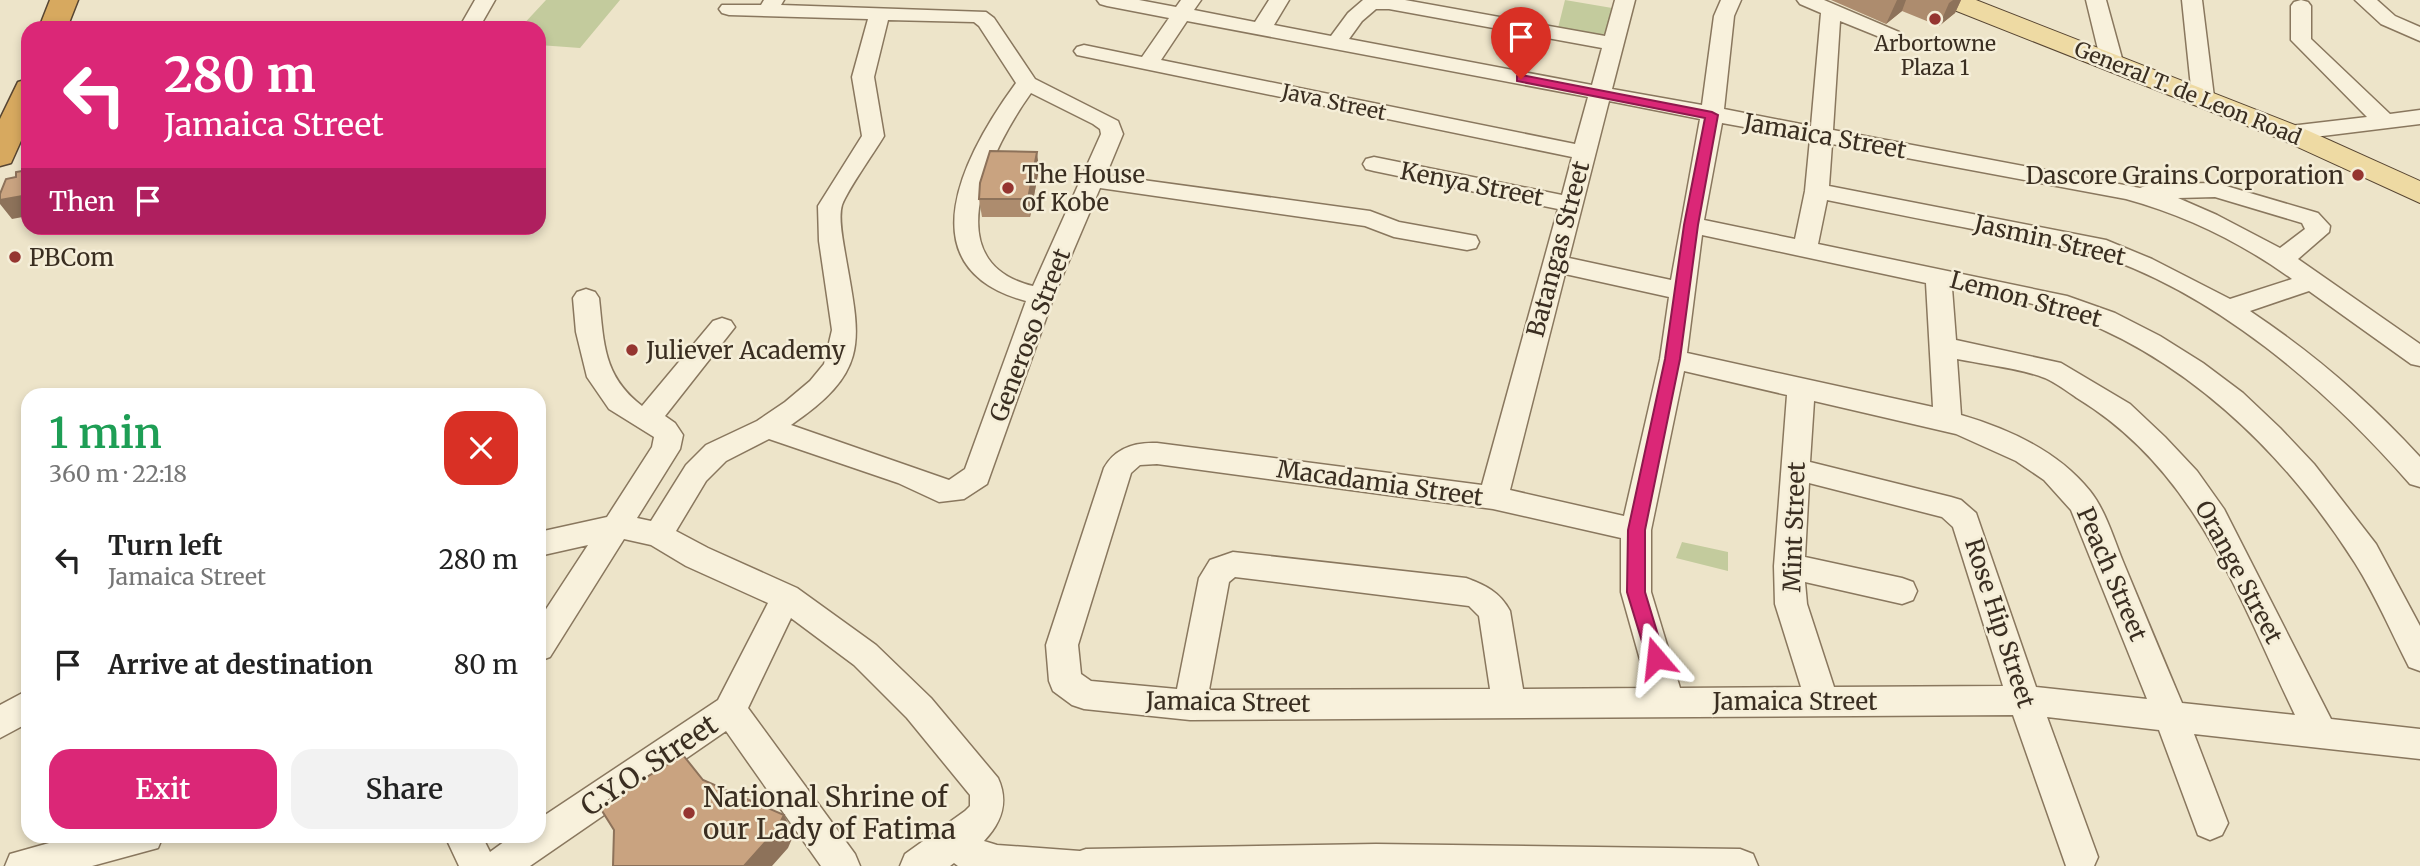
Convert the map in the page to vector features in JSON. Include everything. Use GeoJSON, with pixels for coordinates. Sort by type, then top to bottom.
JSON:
{"type":"FeatureCollection","features":[{"type":"Feature","properties":{"kind":"highway"},"geometry":{"type":"LineString","coordinates":[[55,21],[64,0]]}},
{"type":"Feature","properties":{"kind":"highway"},"geometry":{"type":"LineString","coordinates":[[0,156],[21,105]]}},
{"type":"Feature","properties":{"kind":"main road","name":"General T. de Leon Road"},"geometry":{"type":"LineString","coordinates":[[1953,0],[2290,132],[2420,193]]}},
{"type":"Feature","properties":{"kind":"street"},"geometry":{"type":"LineString","coordinates":[[473,21],[485,0]]}},
{"type":"Feature","properties":{"kind":"street","name":"Jamaica Street"},"geometry":{"type":"LineString","coordinates":[[1107,0],[1186,7],[1261,29],[2126,192],[2174,204],[2281,259],[2420,357]]}},
{"type":"Feature","properties":{"kind":"street"},"geometry":{"type":"LineString","coordinates":[[1261,29],[1279,0]]}},
{"type":"Feature","properties":{"kind":"street"},"geometry":{"type":"LineString","coordinates":[[1668,701],[1636,592],[1636,530],[1673,359],[1691,225],[1712,115],[1724,16],[1731,0]]}},
{"type":"Feature","properties":{"kind":"street"},"geometry":{"type":"LineString","coordinates":[[1807,0],[1892,36]]}},
{"type":"Feature","properties":{"kind":"street"},"geometry":{"type":"LineString","coordinates":[[2192,0],[2203,97]]}},
{"type":"Feature","properties":{"kind":"street"},"geometry":{"type":"LineString","coordinates":[[2365,0],[2388,20],[2420,34]]}},
{"type":"Feature","properties":{"kind":"street","name":"Batangas Street"},"geometry":{"type":"LineString","coordinates":[[1493,498],[1613,44],[1620,1]]}},
{"type":"Feature","properties":{"kind":"street"},"geometry":{"type":"LineString","coordinates":[[2094,1],[2112,62]]}},
{"type":"Feature","properties":{"kind":"street"},"geometry":{"type":"LineString","coordinates":[[1336,43],[1365,6],[1380,3],[1613,44]]}},
{"type":"Feature","properties":{"kind":"street"},"geometry":{"type":"LineString","coordinates":[[729,9],[770,5],[880,15],[959,13],[979,16],[987,22],[1027,83],[988,142],[971,189],[964,230],[973,259],[991,277],[1022,292],[1041,296]]}},
{"type":"Feature","properties":{"kind":"street"},"geometry":{"type":"LineString","coordinates":[[2301,6],[2301,40],[2384,121]]}},
{"type":"Feature","properties":{"kind":"street"},"geometry":{"type":"LineString","coordinates":[[1148,64],[1186,7]]}},
{"type":"Feature","properties":{"kind":"street"},"geometry":{"type":"LineString","coordinates":[[1805,248],[1817,191],[1832,10]]}},
{"type":"Feature","properties":{"kind":"street"},"geometry":{"type":"LineString","coordinates":[[658,535],[695,472],[716,453],[767,428],[820,388],[837,367],[845,330],[831,241],[830,206],[873,136],[863,77],[880,15]]}},
{"type":"Feature","properties":{"kind":"street","name":"Java Street"},"geometry":{"type":"LineString","coordinates":[[1084,51],[1584,153]]}},
{"type":"Feature","properties":{"kind":"street","name":"Generoso Street"},"geometry":{"type":"LineString","coordinates":[[767,428],[908,475],[939,491],[954,491],[966,486],[977,476],[1041,296],[1112,134],[1110,126],[1101,118],[1027,83]]}},
{"type":"Feature","properties":{"kind":"street"},"geometry":{"type":"LineString","coordinates":[[2290,132],[2420,117]]}},
{"type":"Feature","properties":{"kind":"street","name":"Kenya Street"},"geometry":{"type":"LineString","coordinates":[[1374,164],[1569,204]]}},
{"type":"Feature","properties":{"kind":"street"},"geometry":{"type":"LineString","coordinates":[[1093,180],[1370,219],[1394,229],[1467,243]]}},
{"type":"Feature","properties":{"kind":"street"},"geometry":{"type":"LineString","coordinates":[[2126,192],[2196,188],[2216,190],[2310,218],[2318,226],[2317,232],[2281,259]]}},
{"type":"Feature","properties":{"kind":"street","name":"Jasmin Street"},"geometry":{"type":"LineString","coordinates":[[1817,191],[2096,246],[2141,262],[2230,309],[2321,377],[2399,450],[2420,475]]}},
{"type":"Feature","properties":{"kind":"street","name":"Lemon Street"},"geometry":{"type":"LineString","coordinates":[[1691,225],[2058,302],[2098,315],[2143,336],[2185,363],[2267,431],[2289,456],[2366,555],[2409,616],[2420,657]]}},
{"type":"Feature","properties":{"kind":"street"},"geometry":{"type":"LineString","coordinates":[[1554,263],[1682,291]]}},
{"type":"Feature","properties":{"kind":"street"},"geometry":{"type":"LineString","coordinates":[[1938,275],[1948,421]]}},
{"type":"Feature","properties":{"kind":"street"},"geometry":{"type":"LineString","coordinates":[[2230,309],[2314,280]]}},
{"type":"Feature","properties":{"kind":"street"},"geometry":{"type":"LineString","coordinates":[[546,636],[666,449],[669,435],[663,426],[633,413],[608,391],[596,372],[586,298]]}},
{"type":"Feature","properties":{"kind":"street"},"geometry":{"type":"LineString","coordinates":[[647,419],[722,327]]}},
{"type":"Feature","properties":{"kind":"street","name":"Orange Street"},"geometry":{"type":"LineString","coordinates":[[1944,347],[2052,370],[2120,411],[2155,444],[2187,479],[2214,517],[2322,735]]}},
{"type":"Feature","properties":{"kind":"street","name":"Peach Street"},"geometry":{"type":"LineString","coordinates":[[1673,359],[1948,421],[1996,438],[2028,454],[2057,476],[2080,498],[2171,717],[2210,823]]}},
{"type":"Feature","properties":{"kind":"street","name":"Mint Street"},"geometry":{"type":"LineString","coordinates":[[1801,389],[1789,566],[1791,604],[1809,666],[1824,702]]}},
{"type":"Feature","properties":{"kind":"street","name":"Macadamia Street"},"geometry":{"type":"LineString","coordinates":[[1084,695],[1065,681],[1062,645],[1114,479],[1124,459],[1134,454],[1185,457],[1493,498],[1636,530]]}},
{"type":"Feature","properties":{"kind":"street","name":"Rose Hip Street"},"geometry":{"type":"LineString","coordinates":[[1795,469],[1951,509],[1966,520],[2024,700],[2080,857]]}},
{"type":"Feature","properties":{"kind":"street"},"geometry":{"type":"LineString","coordinates":[[546,542],[618,526],[658,535],[698,558],[786,597],[865,655],[919,708],[986,789],[988,803],[983,817],[918,866]]}},
{"type":"Feature","properties":{"kind":"street"},"geometry":{"type":"LineString","coordinates":[[1190,705],[1214,578],[1221,569],[1233,564],[1466,591],[1480,597],[1494,611],[1510,702]]}},
{"type":"Feature","properties":{"kind":"street"},"geometry":{"type":"LineString","coordinates":[[1789,566],[1902,591]]}},
{"type":"Feature","properties":{"kind":"street","name":"C.Y.O. Street"},"geometry":{"type":"LineString","coordinates":[[546,834],[730,710],[786,597]]}},
{"type":"Feature","properties":{"kind":"street","name":"Jamaica Street"},"geometry":{"type":"LineString","coordinates":[[1084,695],[1190,705],[2024,700],[2420,744]]}},
{"type":"Feature","properties":{"kind":"street"},"geometry":{"type":"LineString","coordinates":[[0,723],[21,710]]}},
{"type":"Feature","properties":{"kind":"street"},"geometry":{"type":"LineString","coordinates":[[730,710],[842,866]]}},
{"type":"Feature","properties":{"kind":"street"},"geometry":{"type":"LineString","coordinates":[[953,842],[972,855],[998,862],[1074,866]]}},
{"type":"Feature","properties":{"kind":"street"},"geometry":{"type":"LineString","coordinates":[[23,866],[119,843]]}},
{"type":"Feature","properties":{"kind":"street"},"geometry":{"type":"LineString","coordinates":[[466,843],[478,866]]}},
{"type":"Feature","properties":{"kind":"street","name":"C.Y.O. Street"},"geometry":{"type":"LineString","coordinates":[[499,866],[533,843]]}},
{"type":"Feature","properties":{"kind":"street"},"geometry":{"type":"LineString","coordinates":[[1086,866],[1375,863],[1741,866]]}},
{"type":"Feature","properties":{"kind":"green space"},"geometry":{"type":"Polygon","coordinates":[[[546,0],[620,0],[580,48],[546,46],[546,21],[526,21],[546,0]]]}},
{"type":"Feature","properties":{"kind":"green space"},"geometry":{"type":"Polygon","coordinates":[[[1565,0],[1618,9],[1609,37],[1558,28],[1565,0]]]}},
{"type":"Feature","properties":{"kind":"green space"},"geometry":{"type":"Polygon","coordinates":[[[1682,542],[1728,552],[1728,571],[1676,558],[1682,542]]]}},
{"type":"Feature","properties":{"kind":"building"},"geometry":{"type":"Polygon","coordinates":[[[990,151],[1037,152],[1028,199],[979,199],[980,183],[990,151]]]}},
{"type":"Feature","properties":{"kind":"building"},"geometry":{"type":"Polygon","coordinates":[[[21,171],[21,196],[0,200],[6,179],[16,177],[16,172],[21,171]]]}},
{"type":"Feature","properties":{"kind":"building","name":"National Shrine of our Lady of Fatima"},"geometry":{"type":"Polygon","coordinates":[[[683,755],[703,780],[784,815],[777,829],[744,866],[613,866],[614,830],[599,806],[683,755]]]}},
{"type":"Feature","properties":{"kind":"place","name":"Arbortowne Plaza 1"},"geometry":{"type":"Point","coordinates":[1935,19]}},
{"type":"Feature","properties":{"kind":"place","name":"Dascore Grains Corporation"},"geometry":{"type":"Point","coordinates":[2358,175]}},
{"type":"Feature","properties":{"kind":"place","name":"The House of Kobe"},"geometry":{"type":"Point","coordinates":[1008,188]}},
{"type":"Feature","properties":{"kind":"place","name":"PBCom"},"geometry":{"type":"Point","coordinates":[15,257]}},
{"type":"Feature","properties":{"kind":"place","name":"Juliever Academy"},"geometry":{"type":"Point","coordinates":[632,350]}},
{"type":"Feature","properties":{"kind":"place","name":"National Shrine of our Lady of Fatima"},"geometry":{"type":"Point","coordinates":[689,813]}},
{"type":"Feature","properties":{"kind":"route"},"geometry":{"type":"LineString","coordinates":[[1521,79],[1712,115],[1691,225],[1673,359],[1636,530],[1636,592],[1656,658]]}}]}
